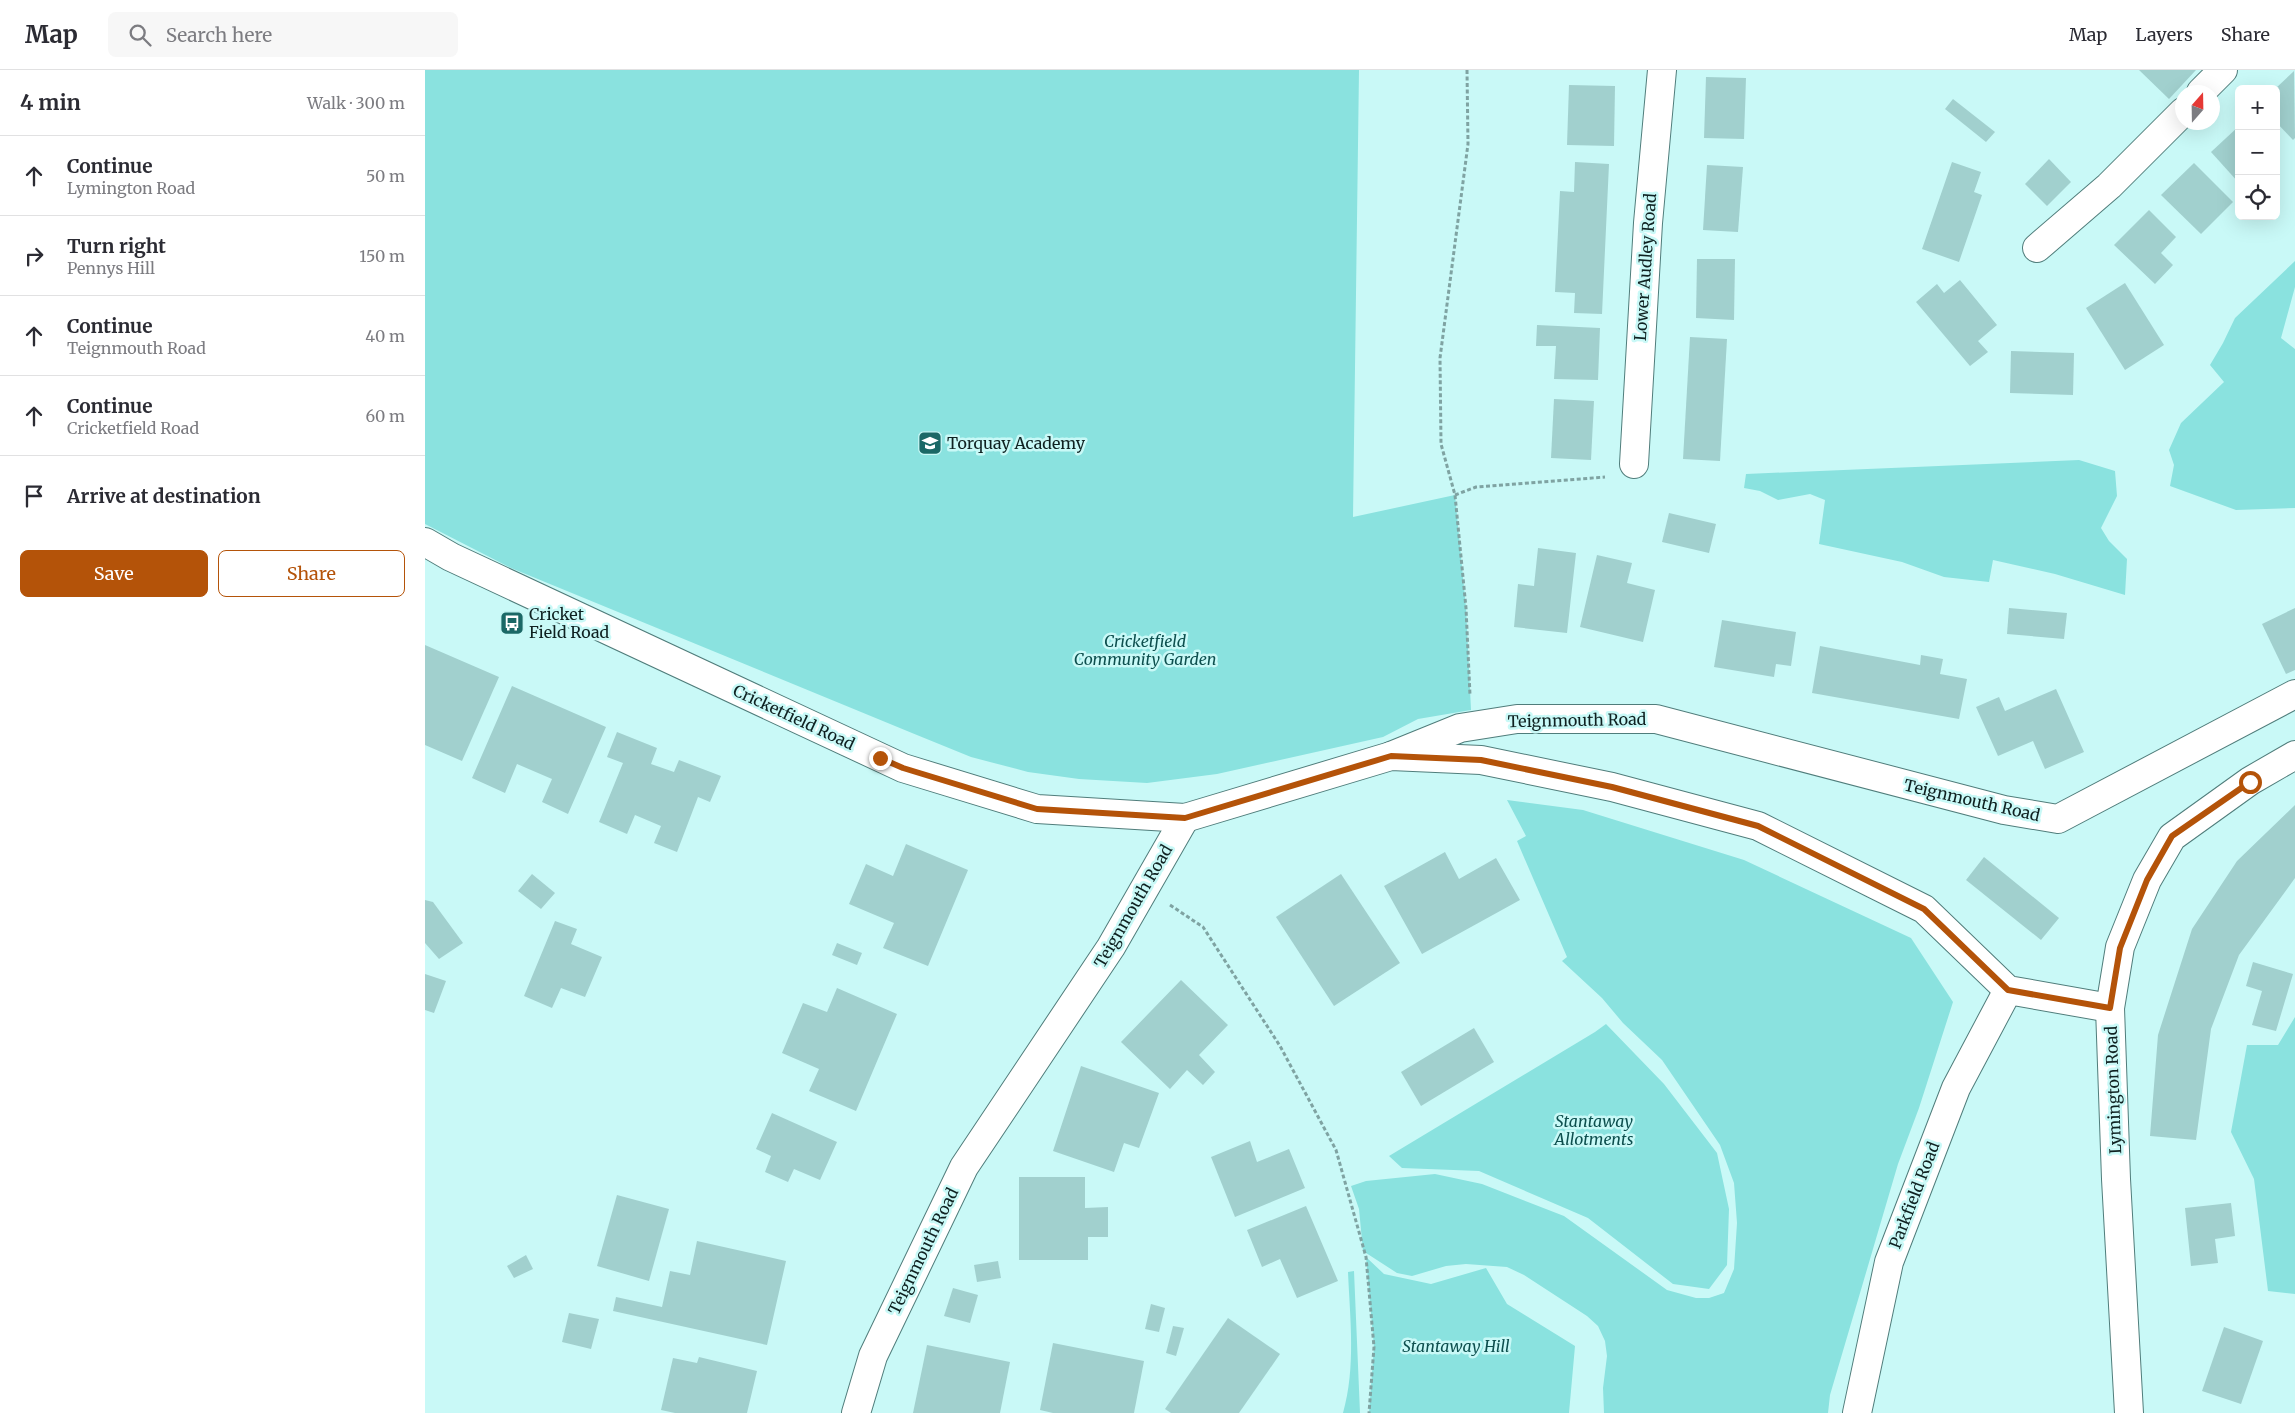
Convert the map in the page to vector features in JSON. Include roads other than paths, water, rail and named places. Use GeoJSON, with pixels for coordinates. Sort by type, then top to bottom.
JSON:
{"type":"FeatureCollection","features":[{"type":"Feature","properties":{"kind":"street","name":"Lower Audley Road"},"geometry":{"type":"LineString","coordinates":[[1634,464],[1647,233],[1662,70]]}},
{"type":"Feature","properties":{"kind":"street"},"geometry":{"type":"LineString","coordinates":[[2208,85],[2223,70]]}},
{"type":"Feature","properties":{"kind":"street"},"geometry":{"type":"LineString","coordinates":[[2037,248],[2109,186],[2175,120]]}},
{"type":"Feature","properties":{"kind":"street","name":"Cricketfield Road"},"geometry":{"type":"LineString","coordinates":[[425,542],[451,557],[903,768],[1037,809],[1185,818]]}},
{"type":"Feature","properties":{"kind":"street","name":"Teignmouth Road"},"geometry":{"type":"LineString","coordinates":[[855,1413],[873,1356],[963,1167],[1111,947],[1143,888],[1185,818],[1391,756],[1460,728],[1517,718],[1656,719],[2004,810],[2059,819],[2295,694]]}},
{"type":"Feature","properties":{"kind":"street","name":"Lymington Road"},"geometry":{"type":"LineString","coordinates":[[2129,1413],[2116,1179],[2110,1008],[2120,948],[2147,880],[2172,836],[2250,782],[2295,755]]}},
{"type":"Feature","properties":{"kind":"street"},"geometry":{"type":"LineString","coordinates":[[1391,756],[1481,760],[1612,787],[1758,826],[1924,909],[2008,990],[2110,1008]]}},
{"type":"Feature","properties":{"kind":"street","name":"Parkfield Road"},"geometry":{"type":"LineString","coordinates":[[1857,1413],[1889,1262],[1956,1088],[2008,990]]}},
{"type":"Feature","properties":{"kind":"place","name":"Torquay Academy"},"geometry":{"type":"Point","coordinates":[930,443]}},
{"type":"Feature","properties":{"kind":"place","name":"Cricket Field Road"},"geometry":{"type":"Point","coordinates":[512,623]}},
{"type":"Feature","properties":{"kind":"park label","name":"Cricketfield Community Garden"},"geometry":{"type":"Point","coordinates":[1145,650]}},
{"type":"Feature","properties":{"kind":"park label","name":"Stantaway Allotments"},"geometry":{"type":"Point","coordinates":[1594,1130]}},
{"type":"Feature","properties":{"kind":"park label","name":"Stantaway Hill"},"geometry":{"type":"Point","coordinates":[1456,1346]}}]}
